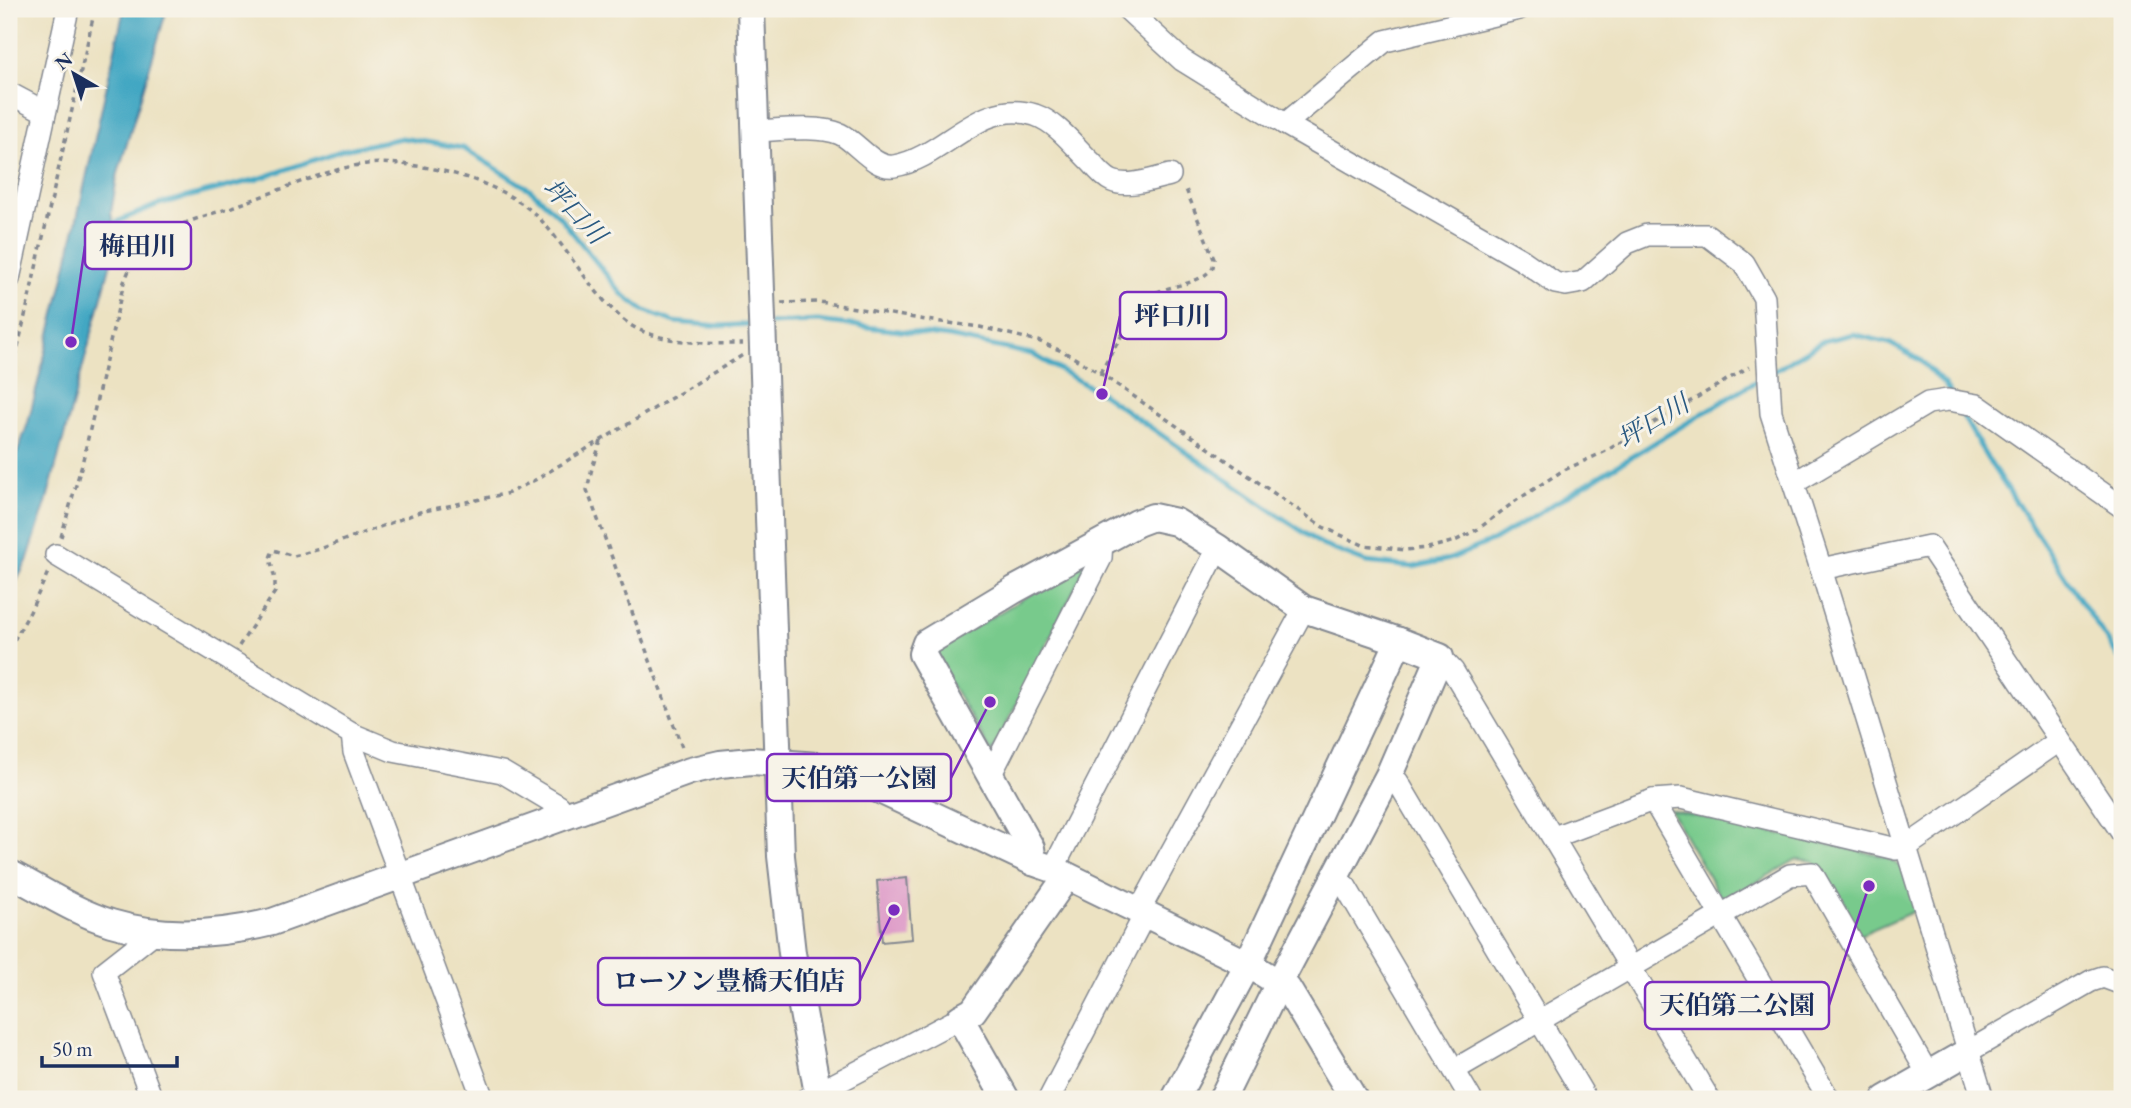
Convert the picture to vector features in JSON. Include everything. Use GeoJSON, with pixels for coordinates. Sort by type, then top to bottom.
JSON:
{"type":"FeatureCollection","features":[{"type":"Feature","properties":{"kind":"street"},"geometry":{"type":"LineString","coordinates":[[9,279],[68,9]]}},
{"type":"Feature","properties":{"kind":"street"},"geometry":{"type":"LineString","coordinates":[[751,9],[781,856],[792,953],[814,1098],[973,1012],[1051,869],[1218,548]]}},
{"type":"Feature","properties":{"kind":"street"},"geometry":{"type":"LineString","coordinates":[[1127,9],[1182,60],[1285,124],[1522,260],[1555,282],[1566,285],[1583,282],[1627,243],[1647,235],[1707,235],[1744,263],[1763,298],[1771,413],[1983,1099]]}},
{"type":"Feature","properties":{"kind":"street"},"geometry":{"type":"LineString","coordinates":[[1285,124],[1385,41],[1519,9]]}},
{"type":"Feature","properties":{"kind":"street"},"geometry":{"type":"LineString","coordinates":[[9,93],[45,112]]}},
{"type":"Feature","properties":{"kind":"street"},"geometry":{"type":"LineString","coordinates":[[755,131],[821,130],[840,134],[877,162],[891,167],[915,160],[984,117],[1011,111],[1036,116],[1056,127],[1112,181],[1129,184],[1170,176]]}},
{"type":"Feature","properties":{"kind":"street"},"geometry":{"type":"LineString","coordinates":[[1794,484],[1928,403],[1957,401],[1977,405],[2122,507]]}},
{"type":"Feature","properties":{"kind":"street"},"geometry":{"type":"LineString","coordinates":[[1051,869],[1031,848],[922,654],[926,643],[1102,541],[1153,517],[1176,522],[1218,548],[1304,609],[1440,657],[1453,671],[1709,1099]]}},
{"type":"Feature","properties":{"kind":"street"},"geometry":{"type":"LineString","coordinates":[[991,774],[1101,558],[1102,541]]}},
{"type":"Feature","properties":{"kind":"street"},"geometry":{"type":"LineString","coordinates":[[1821,569],[1929,546],[2122,833]]}},
{"type":"Feature","properties":{"kind":"street"},"geometry":{"type":"LineString","coordinates":[[56,555],[352,734],[393,751],[502,772],[559,806],[566,816]]}},
{"type":"Feature","properties":{"kind":"street"},"geometry":{"type":"LineString","coordinates":[[1049,1099],[1142,912],[1304,609]]}},
{"type":"Feature","properties":{"kind":"street"},"geometry":{"type":"LineString","coordinates":[[1175,1099],[1248,964],[1399,641]]}},
{"type":"Feature","properties":{"kind":"street"},"geometry":{"type":"LineString","coordinates":[[1229,1095],[1279,983],[1389,775],[1440,657]]}},
{"type":"Feature","properties":{"kind":"street"},"geometry":{"type":"LineString","coordinates":[[352,734],[354,752],[484,1099]]}},
{"type":"Feature","properties":{"kind":"street"},"geometry":{"type":"LineString","coordinates":[[1554,837],[1653,800],[1681,798],[1896,849],[1906,848],[2059,741]]}},
{"type":"Feature","properties":{"kind":"street"},"geometry":{"type":"LineString","coordinates":[[9,873],[111,923],[155,932],[200,934],[241,929],[272,922],[690,771],[720,764],[752,761],[817,766],[852,777],[1051,869],[1248,964],[1279,983],[1287,988],[1354,1099]]}},
{"type":"Feature","properties":{"kind":"street"},"geometry":{"type":"LineString","coordinates":[[1389,775],[1398,782],[1586,1099]]}},
{"type":"Feature","properties":{"kind":"street"},"geometry":{"type":"LineString","coordinates":[[1653,800],[1829,1099]]}},
{"type":"Feature","properties":{"kind":"street"},"geometry":{"type":"LineString","coordinates":[[1454,1070],[1790,875],[1812,873],[1928,1074]]}},
{"type":"Feature","properties":{"kind":"street"},"geometry":{"type":"LineString","coordinates":[[1335,878],[1346,887],[1471,1099]]}},
{"type":"Feature","properties":{"kind":"street"},"geometry":{"type":"LineString","coordinates":[[152,1099],[104,972],[155,932]]}},
{"type":"Feature","properties":{"kind":"street"},"geometry":{"type":"LineString","coordinates":[[1885,1099],[2091,981],[2103,977],[2122,985]]}},
{"type":"Feature","properties":{"kind":"street"},"geometry":{"type":"LineString","coordinates":[[960,1018],[1006,1099]]}},
{"type":"Feature","properties":{"kind":"path"},"geometry":{"type":"LineString","coordinates":[[9,386],[95,9]]}},
{"type":"Feature","properties":{"kind":"path"},"geometry":{"type":"LineString","coordinates":[[9,649],[30,612],[56,555],[82,464],[124,282],[141,249],[156,237],[183,225],[366,164],[411,165],[453,174],[518,202],[539,218],[615,311],[631,325],[644,331],[707,344],[763,343]]}},
{"type":"Feature","properties":{"kind":"path"},"geometry":{"type":"LineString","coordinates":[[1100,373],[1137,309],[1146,300],[1155,293],[1203,277],[1213,267],[1214,259],[1185,187],[1180,180],[1170,176]]}},
{"type":"Feature","properties":{"kind":"path"},"geometry":{"type":"LineString","coordinates":[[762,307],[820,302],[980,327],[1038,341],[1064,352],[1100,373],[1323,527],[1363,545],[1405,550],[1428,548],[1455,541],[1478,529],[1562,471],[1604,452],[1768,361]]}},
{"type":"Feature","properties":{"kind":"path"},"geometry":{"type":"LineString","coordinates":[[230,659],[275,592],[270,558],[273,551],[294,556],[320,550],[420,512],[509,493],[763,343]]}},
{"type":"Feature","properties":{"kind":"path"},"geometry":{"type":"LineString","coordinates":[[602,439],[587,490],[690,771]]}},
{"type":"Feature","properties":{"kind":"green space"},"geometry":{"type":"Polygon","coordinates":[[[1089,560],[992,753],[932,652],[1089,560]]]}},
{"type":"Feature","properties":{"kind":"green space"},"geometry":{"type":"Polygon","coordinates":[[[1670,810],[1887,857],[1903,869],[1917,910],[1860,935],[1814,861],[1797,859],[1723,902],[1670,810]]]}},
{"type":"Feature","properties":{"kind":"water"},"geometry":{"type":"Polygon","coordinates":[[[124,9],[167,9],[117,177],[111,213],[116,232],[113,255],[46,503],[27,561],[9,595],[9,476],[28,423],[63,281],[124,9]]]}},
{"type":"Feature","properties":{"kind":"building"},"geometry":{"type":"Polygon","coordinates":[[[907,878],[912,939],[882,942],[877,881],[907,878]]]}},
{"type":"Feature","properties":{"kind":"waterway","name":"坪口川"},"geometry":{"type":"LineString","coordinates":[[109,225],[159,204],[258,179],[343,150],[402,138],[463,148],[531,190],[559,216],[622,294],[643,310],[674,322],[720,326],[753,324]]}},
{"type":"Feature","properties":{"kind":"waterway","name":"坪口川"},"geometry":{"type":"LineString","coordinates":[[770,323],[818,321],[949,337],[1032,354],[1102,394],[1322,545],[1366,562],[1413,567],[1450,559],[1494,540],[1763,377]]}},
{"type":"Feature","properties":{"kind":"waterway","name":"坪口川"},"geometry":{"type":"LineString","coordinates":[[1774,371],[1823,341],[1853,334],[1889,343],[1920,360],[1945,385],[1951,395]]}},
{"type":"Feature","properties":{"kind":"waterway","name":"坪口川"},"geometry":{"type":"LineString","coordinates":[[1959,409],[1985,455],[2122,663]]}},
{"type":"Feature","properties":{"kind":"place","name":"梅田川"},"geometry":{"type":"Point","coordinates":[71,342]}},
{"type":"Feature","properties":{"kind":"place","name":"坪口川"},"geometry":{"type":"Point","coordinates":[1102,394]}},
{"type":"Feature","properties":{"kind":"place","name":"天伯第一公園"},"geometry":{"type":"Point","coordinates":[990,702]}},
{"type":"Feature","properties":{"kind":"place","name":"天伯第二公園"},"geometry":{"type":"Point","coordinates":[1869,886]}},
{"type":"Feature","properties":{"kind":"place","name":"ローソン豊橋天伯店"},"geometry":{"type":"Point","coordinates":[894,910]}}]}
